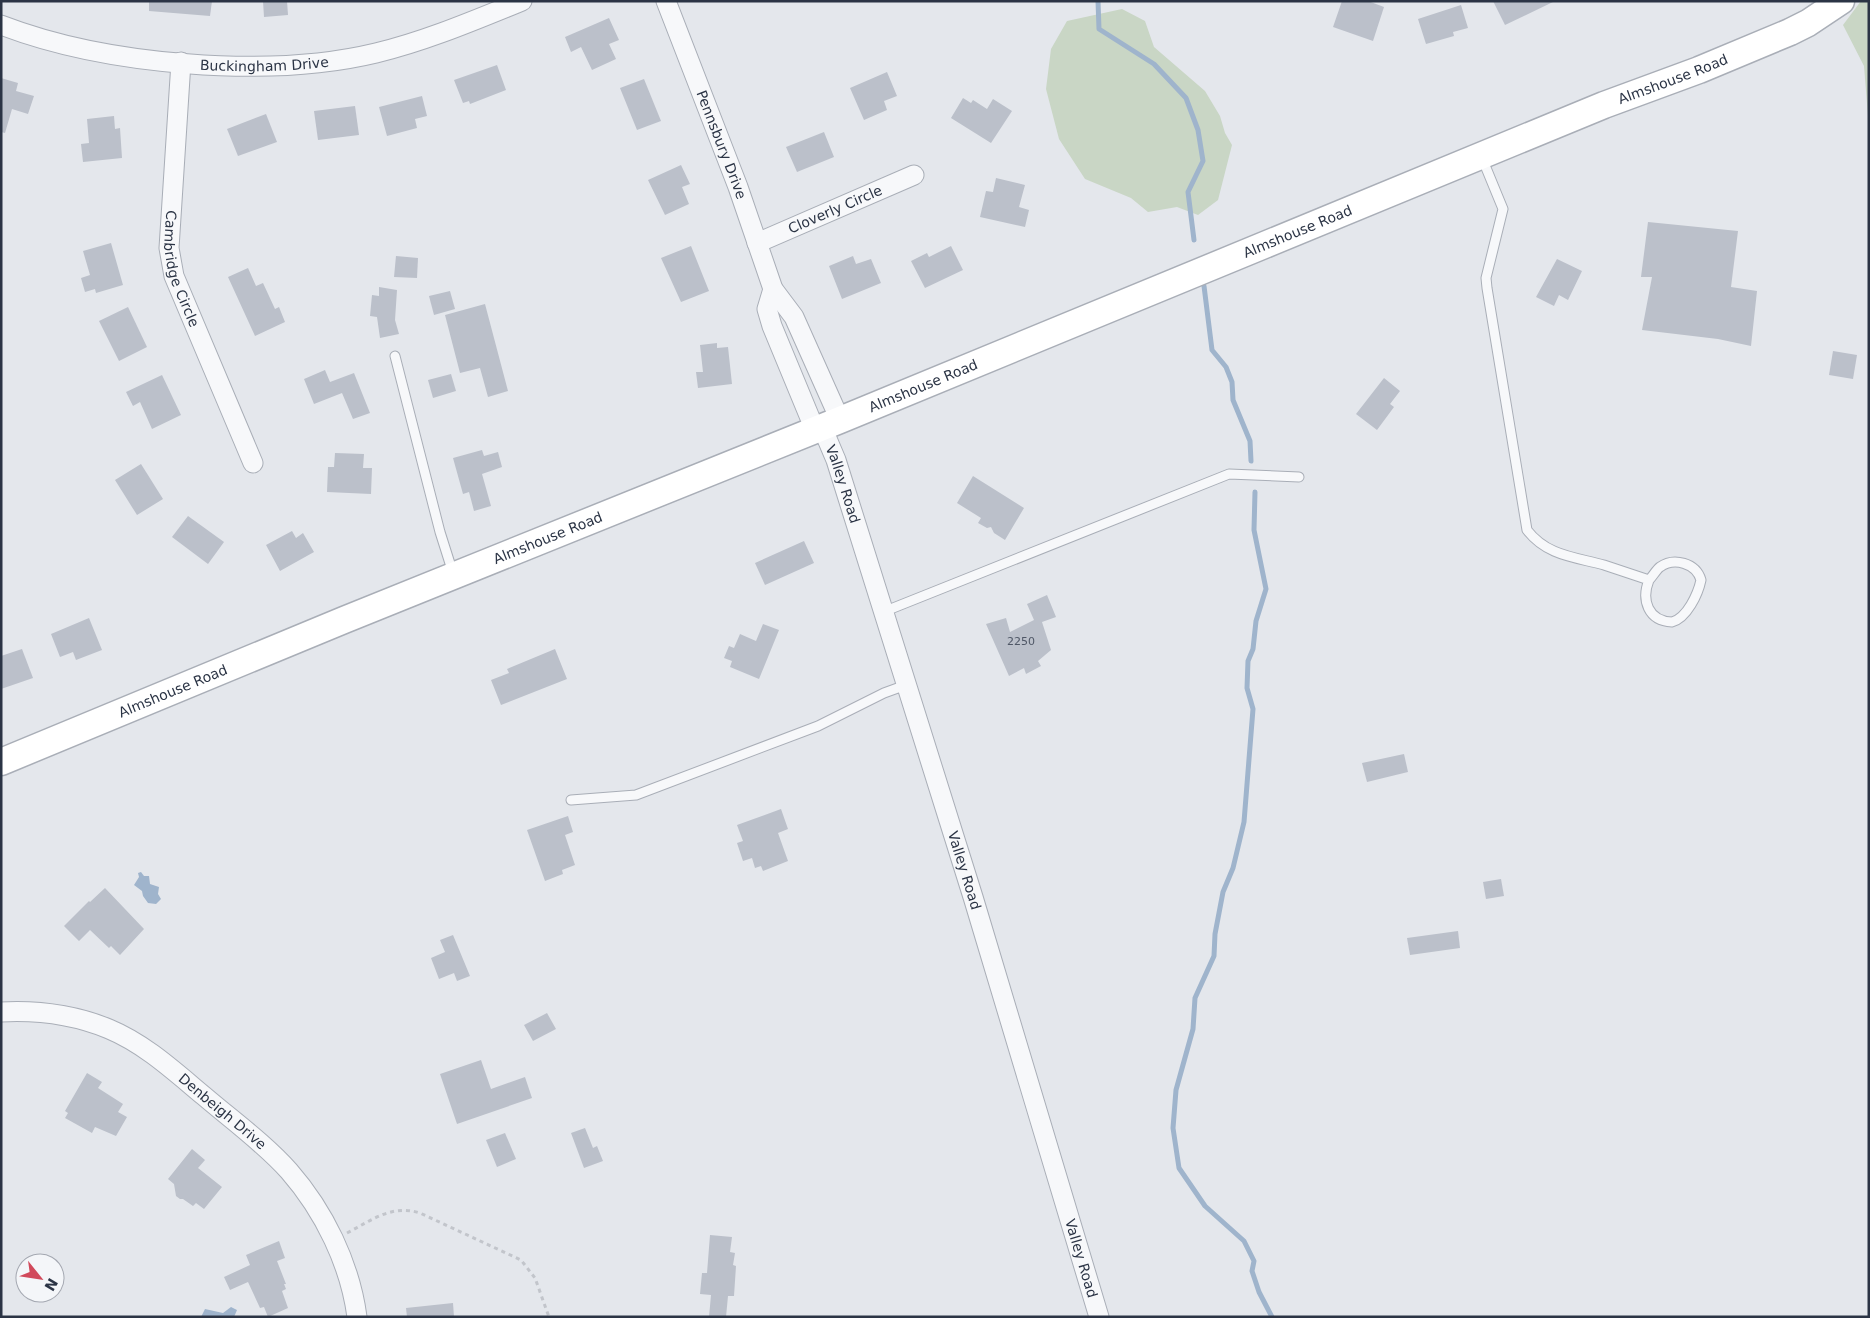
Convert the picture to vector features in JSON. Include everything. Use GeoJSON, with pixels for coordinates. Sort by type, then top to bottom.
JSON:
{"type":"FeatureCollection","features":[{"type":"Feature","properties":{"kind":"main road","name":"Almshouse Road"},"geometry":{"type":"LineString","coordinates":[[1,762],[825,426],[1480,155],[1790,32],[1808,23],[1841,1]]}},
{"type":"Feature","properties":{"kind":"street","name":"Buckingham Drive"},"geometry":{"type":"LineString","coordinates":[[1,25],[46,40],[122,56],[241,66],[349,59],[401,46],[522,1]]}},
{"type":"Feature","properties":{"kind":"street","name":"Pennsbury Drive"},"geometry":{"type":"LineString","coordinates":[[666,1],[738,186],[773,289],[794,317],[825,426]]}},
{"type":"Feature","properties":{"kind":"street","name":"Cambridge Circle"},"geometry":{"type":"LineString","coordinates":[[182,62],[169,248],[174,276],[253,464]]}},
{"type":"Feature","properties":{"kind":"street","name":"Cloverly Circle"},"geometry":{"type":"LineString","coordinates":[[757,243],[914,175]]}},
{"type":"Feature","properties":{"kind":"street"},"geometry":{"type":"LineString","coordinates":[[773,289],[767,309],[772,326],[825,426]]}},
{"type":"Feature","properties":{"kind":"street","name":"Valley Road"},"geometry":{"type":"LineString","coordinates":[[825,426],[1027,1073],[1099,1317]]}},
{"type":"Feature","properties":{"kind":"street","name":"Denbeigh Drive"},"geometry":{"type":"LineString","coordinates":[[1,1012],[48,1013],[79,1019],[113,1031],[151,1053],[264,1147],[288,1170],[318,1210],[334,1241],[346,1273],[357,1317]]}},
{"type":"Feature","properties":{"kind":"lane"},"geometry":{"type":"LineString","coordinates":[[1480,155],[1503,209],[1486,278],[1527,530],[1535,541],[1549,550],[1650,580]]}},
{"type":"Feature","properties":{"kind":"lane"},"geometry":{"type":"LineString","coordinates":[[395,356],[440,532],[454,576]]}},
{"type":"Feature","properties":{"kind":"lane"},"geometry":{"type":"LineString","coordinates":[[884,612],[1229,474],[1299,477]]}},
{"type":"Feature","properties":{"kind":"lane"},"geometry":{"type":"LineString","coordinates":[[1673,562],[1689,565],[1699,574],[1701,580],[1697,592],[1683,615],[1672,622],[1656,618],[1650,610],[1644,595],[1650,580],[1659,568],[1673,562]]}},
{"type":"Feature","properties":{"kind":"lane"},"geometry":{"type":"LineString","coordinates":[[571,800],[636,795],[818,726],[884,693],[906,685]]}},
{"type":"Feature","properties":{"kind":"path"},"geometry":{"type":"LineString","coordinates":[[334,1241],[388,1211],[404,1210],[420,1213],[521,1260],[535,1278],[549,1317]]}},
{"type":"Feature","properties":{"kind":"green space"},"geometry":{"type":"Polygon","coordinates":[[[1861,1],[1869,1],[1869,128],[1864,66],[1843,25],[1861,1]]]}},
{"type":"Feature","properties":{"kind":"green space"},"geometry":{"type":"Polygon","coordinates":[[[1122,9],[1145,21],[1154,47],[1205,91],[1220,116],[1225,133],[1232,145],[1218,200],[1198,215],[1177,207],[1148,212],[1131,198],[1085,179],[1059,139],[1046,89],[1051,49],[1067,21],[1122,9]]]}},
{"type":"Feature","properties":{"kind":"water"},"geometry":{"type":"Polygon","coordinates":[[[141,872],[144,876],[149,876],[150,884],[159,887],[158,894],[161,899],[156,904],[148,903],[142,891],[134,885],[139,877],[138,873],[141,872]]]}},
{"type":"Feature","properties":{"kind":"water"},"geometry":{"type":"Polygon","coordinates":[[[231,1307],[237,1310],[234,1317],[201,1317],[205,1309],[223,1313],[231,1307]]]}},
{"type":"Feature","properties":{"kind":"building"},"geometry":{"type":"Polygon","coordinates":[[[149,1],[212,1],[210,16],[149,11],[149,1]]]}},
{"type":"Feature","properties":{"kind":"building"},"geometry":{"type":"Polygon","coordinates":[[[263,1],[287,1],[288,15],[264,17],[263,1]]]}},
{"type":"Feature","properties":{"kind":"building"},"geometry":{"type":"Polygon","coordinates":[[[1342,1],[1368,1],[1384,7],[1373,41],[1333,27],[1342,1]]]}},
{"type":"Feature","properties":{"kind":"building"},"geometry":{"type":"Polygon","coordinates":[[[1493,1],[1555,1],[1505,25],[1493,1]]]}},
{"type":"Feature","properties":{"kind":"building"},"geometry":{"type":"Polygon","coordinates":[[[1461,5],[1468,28],[1453,32],[1454,36],[1426,44],[1418,19],[1461,5]]]}},
{"type":"Feature","properties":{"kind":"building"},"geometry":{"type":"Polygon","coordinates":[[[609,18],[619,40],[609,44],[616,59],[592,70],[581,47],[571,52],[565,37],[609,18]]]}},
{"type":"Feature","properties":{"kind":"building"},"geometry":{"type":"Polygon","coordinates":[[[497,65],[506,90],[470,104],[469,101],[463,103],[454,80],[497,65]]]}},
{"type":"Feature","properties":{"kind":"building"},"geometry":{"type":"Polygon","coordinates":[[[887,72],[897,96],[884,101],[887,110],[864,120],[850,88],[887,72]]]}},
{"type":"Feature","properties":{"kind":"building"},"geometry":{"type":"Polygon","coordinates":[[[1,78],[18,83],[16,91],[34,96],[28,114],[12,109],[5,133],[1,132],[1,78]]]}},
{"type":"Feature","properties":{"kind":"building"},"geometry":{"type":"Polygon","coordinates":[[[644,79],[661,121],[637,130],[620,88],[644,79]]]}},
{"type":"Feature","properties":{"kind":"building"},"geometry":{"type":"Polygon","coordinates":[[[422,96],[427,116],[415,119],[417,128],[387,136],[379,107],[422,96]]]}},
{"type":"Feature","properties":{"kind":"building"},"geometry":{"type":"Polygon","coordinates":[[[963,98],[971,103],[973,100],[987,109],[993,99],[1012,111],[991,143],[951,118],[963,98]]]}},
{"type":"Feature","properties":{"kind":"building"},"geometry":{"type":"Polygon","coordinates":[[[355,106],[359,135],[318,140],[314,111],[355,106]]]}},
{"type":"Feature","properties":{"kind":"building"},"geometry":{"type":"Polygon","coordinates":[[[266,114],[277,142],[238,156],[227,129],[266,114]]]}},
{"type":"Feature","properties":{"kind":"building"},"geometry":{"type":"Polygon","coordinates":[[[114,116],[115,129],[120,128],[122,158],[83,162],[81,144],[89,143],[87,119],[114,116]]]}},
{"type":"Feature","properties":{"kind":"building"},"geometry":{"type":"Polygon","coordinates":[[[824,132],[834,157],[797,172],[786,147],[824,132]]]}},
{"type":"Feature","properties":{"kind":"building"},"geometry":{"type":"Polygon","coordinates":[[[681,165],[690,184],[682,187],[689,204],[665,215],[648,180],[681,165]]]}},
{"type":"Feature","properties":{"kind":"building"},"geometry":{"type":"Polygon","coordinates":[[[996,178],[1025,185],[1019,207],[1029,210],[1025,227],[980,217],[986,191],[993,192],[996,178]]]}},
{"type":"Feature","properties":{"kind":"building"},"geometry":{"type":"Polygon","coordinates":[[[1648,222],[1738,231],[1731,287],[1757,291],[1751,346],[1718,339],[1642,330],[1652,277],[1641,277],[1648,222]]]}},
{"type":"Feature","properties":{"kind":"building"},"geometry":{"type":"Polygon","coordinates":[[[111,243],[123,285],[96,293],[95,289],[85,292],[81,278],[90,275],[83,251],[111,243]]]}},
{"type":"Feature","properties":{"kind":"building"},"geometry":{"type":"Polygon","coordinates":[[[691,246],[709,291],[681,302],[661,258],[691,246]]]}},
{"type":"Feature","properties":{"kind":"building"},"geometry":{"type":"Polygon","coordinates":[[[951,246],[963,270],[925,288],[911,261],[927,253],[929,257],[951,246]]]}},
{"type":"Feature","properties":{"kind":"building"},"geometry":{"type":"Polygon","coordinates":[[[396,256],[418,258],[417,278],[394,277],[396,256]]]}},
{"type":"Feature","properties":{"kind":"building"},"geometry":{"type":"Polygon","coordinates":[[[853,256],[856,264],[871,259],[881,283],[842,299],[829,266],[853,256]]]}},
{"type":"Feature","properties":{"kind":"building"},"geometry":{"type":"Polygon","coordinates":[[[1557,259],[1582,271],[1568,300],[1559,295],[1554,306],[1536,297],[1557,259]]]}},
{"type":"Feature","properties":{"kind":"building"},"geometry":{"type":"Polygon","coordinates":[[[248,268],[256,286],[263,283],[275,309],[279,307],[285,322],[255,336],[228,277],[248,268]]]}},
{"type":"Feature","properties":{"kind":"building"},"geometry":{"type":"Polygon","coordinates":[[[379,287],[397,290],[395,320],[399,334],[380,338],[377,317],[370,316],[372,295],[379,296],[379,287]]]}},
{"type":"Feature","properties":{"kind":"building"},"geometry":{"type":"Polygon","coordinates":[[[450,291],[455,309],[434,315],[429,296],[450,291]]]}},
{"type":"Feature","properties":{"kind":"building"},"geometry":{"type":"Polygon","coordinates":[[[485,304],[508,391],[488,397],[480,368],[460,373],[445,315],[485,304]]]}},
{"type":"Feature","properties":{"kind":"building"},"geometry":{"type":"Polygon","coordinates":[[[128,307],[147,347],[119,361],[99,321],[128,307]]]}},
{"type":"Feature","properties":{"kind":"building"},"geometry":{"type":"Polygon","coordinates":[[[717,343],[717,348],[728,347],[732,384],[698,388],[696,372],[703,372],[700,345],[717,343]]]}},
{"type":"Feature","properties":{"kind":"building"},"geometry":{"type":"Polygon","coordinates":[[[1833,351],[1857,355],[1853,379],[1829,375],[1833,351]]]}},
{"type":"Feature","properties":{"kind":"building"},"geometry":{"type":"Polygon","coordinates":[[[325,370],[330,382],[354,373],[370,413],[353,419],[342,393],[314,404],[304,379],[325,370]]]}},
{"type":"Feature","properties":{"kind":"building"},"geometry":{"type":"Polygon","coordinates":[[[451,374],[456,391],[433,398],[428,380],[451,374]]]}},
{"type":"Feature","properties":{"kind":"building"},"geometry":{"type":"Polygon","coordinates":[[[162,375],[181,415],[152,429],[140,402],[133,406],[126,392],[162,375]]]}},
{"type":"Feature","properties":{"kind":"building"},"geometry":{"type":"Polygon","coordinates":[[[1384,378],[1400,391],[1390,404],[1394,407],[1377,430],[1356,414],[1384,378]]]}},
{"type":"Feature","properties":{"kind":"building"},"geometry":{"type":"Polygon","coordinates":[[[482,450],[484,456],[498,452],[502,467],[482,474],[491,506],[474,511],[469,492],[463,494],[453,458],[482,450]]]}},
{"type":"Feature","properties":{"kind":"building"},"geometry":{"type":"Polygon","coordinates":[[[335,453],[364,454],[363,468],[372,468],[371,494],[327,492],[328,467],[334,467],[335,453]]]}},
{"type":"Feature","properties":{"kind":"building"},"geometry":{"type":"Polygon","coordinates":[[[141,464],[163,499],[137,515],[115,480],[141,464]]]}},
{"type":"Feature","properties":{"kind":"building"},"geometry":{"type":"Polygon","coordinates":[[[973,476],[1024,508],[1005,540],[994,533],[991,527],[987,528],[978,523],[981,518],[957,503],[973,476]]]}},
{"type":"Feature","properties":{"kind":"building"},"geometry":{"type":"Polygon","coordinates":[[[188,516],[224,542],[208,564],[172,537],[188,516]]]}},
{"type":"Feature","properties":{"kind":"building"},"geometry":{"type":"Polygon","coordinates":[[[292,531],[296,538],[303,533],[314,552],[280,571],[266,545],[292,531]]]}},
{"type":"Feature","properties":{"kind":"building"},"geometry":{"type":"Polygon","coordinates":[[[804,541],[814,563],[765,585],[755,563],[804,541]]]}},
{"type":"Feature","properties":{"kind":"building"},"geometry":{"type":"Polygon","coordinates":[[[1047,595],[1056,617],[1042,622],[1051,650],[1038,661],[1041,666],[1026,674],[1024,668],[1009,676],[986,624],[1006,618],[1010,632],[1034,620],[1027,604],[1047,595]]]}},
{"type":"Feature","properties":{"kind":"building"},"geometry":{"type":"Polygon","coordinates":[[[89,618],[102,650],[76,660],[73,652],[60,657],[51,634],[89,618]]]}},
{"type":"Feature","properties":{"kind":"building"},"geometry":{"type":"Polygon","coordinates":[[[763,624],[779,630],[759,679],[730,667],[732,661],[724,658],[729,646],[734,648],[740,634],[756,641],[763,624]]]}},
{"type":"Feature","properties":{"kind":"building"},"geometry":{"type":"Polygon","coordinates":[[[22,649],[33,678],[1,689],[1,656],[22,649]]]}},
{"type":"Feature","properties":{"kind":"building"},"geometry":{"type":"Polygon","coordinates":[[[555,649],[567,679],[501,705],[491,680],[509,673],[507,669],[555,649]]]}},
{"type":"Feature","properties":{"kind":"building"},"geometry":{"type":"Polygon","coordinates":[[[1404,754],[1408,772],[1367,782],[1362,763],[1404,754]]]}},
{"type":"Feature","properties":{"kind":"building"},"geometry":{"type":"Polygon","coordinates":[[[781,809],[788,829],[778,833],[788,861],[763,871],[761,866],[755,868],[752,858],[743,861],[737,843],[743,841],[737,825],[781,809]]]}},
{"type":"Feature","properties":{"kind":"building"},"geometry":{"type":"Polygon","coordinates":[[[568,816],[573,832],[565,835],[575,865],[562,870],[563,874],[545,881],[527,830],[568,816]]]}},
{"type":"Feature","properties":{"kind":"building"},"geometry":{"type":"Polygon","coordinates":[[[1501,879],[1504,896],[1486,899],[1483,882],[1501,879]]]}},
{"type":"Feature","properties":{"kind":"building"},"geometry":{"type":"Polygon","coordinates":[[[105,888],[144,929],[120,955],[111,946],[109,948],[90,930],[79,941],[64,926],[105,888]]]}},
{"type":"Feature","properties":{"kind":"building"},"geometry":{"type":"Polygon","coordinates":[[[1458,931],[1460,948],[1410,955],[1407,938],[1458,931]]]}},
{"type":"Feature","properties":{"kind":"building"},"geometry":{"type":"Polygon","coordinates":[[[453,935],[470,976],[457,981],[454,973],[439,979],[431,958],[445,952],[440,940],[453,935]]]}},
{"type":"Feature","properties":{"kind":"building"},"geometry":{"type":"Polygon","coordinates":[[[547,1013],[556,1029],[533,1041],[524,1025],[547,1013]]]}},
{"type":"Feature","properties":{"kind":"building"},"geometry":{"type":"Polygon","coordinates":[[[481,1060],[491,1089],[525,1077],[532,1098],[457,1124],[440,1074],[481,1060]]]}},
{"type":"Feature","properties":{"kind":"building"},"geometry":{"type":"Polygon","coordinates":[[[87,1073],[102,1082],[98,1088],[123,1104],[118,1112],[127,1117],[116,1136],[95,1127],[92,1133],[65,1118],[68,1113],[65,1111],[87,1073]]]}},
{"type":"Feature","properties":{"kind":"building"},"geometry":{"type":"Polygon","coordinates":[[[585,1128],[593,1148],[597,1146],[603,1161],[584,1168],[571,1133],[585,1128]]]}},
{"type":"Feature","properties":{"kind":"building"},"geometry":{"type":"Polygon","coordinates":[[[505,1133],[516,1159],[497,1167],[486,1140],[505,1133]]]}},
{"type":"Feature","properties":{"kind":"building"},"geometry":{"type":"Polygon","coordinates":[[[192,1149],[205,1160],[198,1168],[222,1187],[204,1209],[196,1203],[193,1206],[176,1196],[174,1184],[168,1179],[192,1149]]]}},
{"type":"Feature","properties":{"kind":"building"},"geometry":{"type":"Polygon","coordinates":[[[710,1235],[732,1237],[730,1252],[735,1253],[733,1265],[736,1266],[734,1296],[728,1296],[726,1317],[709,1317],[711,1295],[700,1294],[702,1273],[707,1273],[710,1235]]]}},
{"type":"Feature","properties":{"kind":"building"},"geometry":{"type":"Polygon","coordinates":[[[279,1241],[285,1258],[277,1261],[286,1284],[284,1284],[286,1289],[282,1291],[288,1308],[268,1317],[264,1307],[260,1308],[248,1282],[230,1290],[224,1277],[250,1265],[246,1255],[279,1241]]]}},
{"type":"Feature","properties":{"kind":"building"},"geometry":{"type":"Polygon","coordinates":[[[453,1303],[454,1317],[407,1317],[406,1308],[453,1303]]]}},
{"type":"Feature","properties":{"kind":"waterway"},"geometry":{"type":"LineString","coordinates":[[1098,1],[1099,29],[1154,64],[1186,98],[1198,130],[1203,161],[1188,192],[1194,240]]}},
{"type":"Feature","properties":{"kind":"waterway"},"geometry":{"type":"LineString","coordinates":[[1204,286],[1212,350],[1226,367],[1232,382],[1233,400],[1250,441],[1251,461]]}},
{"type":"Feature","properties":{"kind":"waterway"},"geometry":{"type":"LineString","coordinates":[[1255,492],[1254,530],[1266,589],[1256,621],[1253,649],[1248,661],[1247,688],[1253,709],[1244,822],[1233,868],[1223,892],[1215,934],[1214,956],[1195,998],[1193,1029],[1176,1090],[1173,1128],[1179,1168],[1205,1206],[1244,1241],[1254,1261],[1252,1271],[1259,1292],[1272,1317]]}}]}
